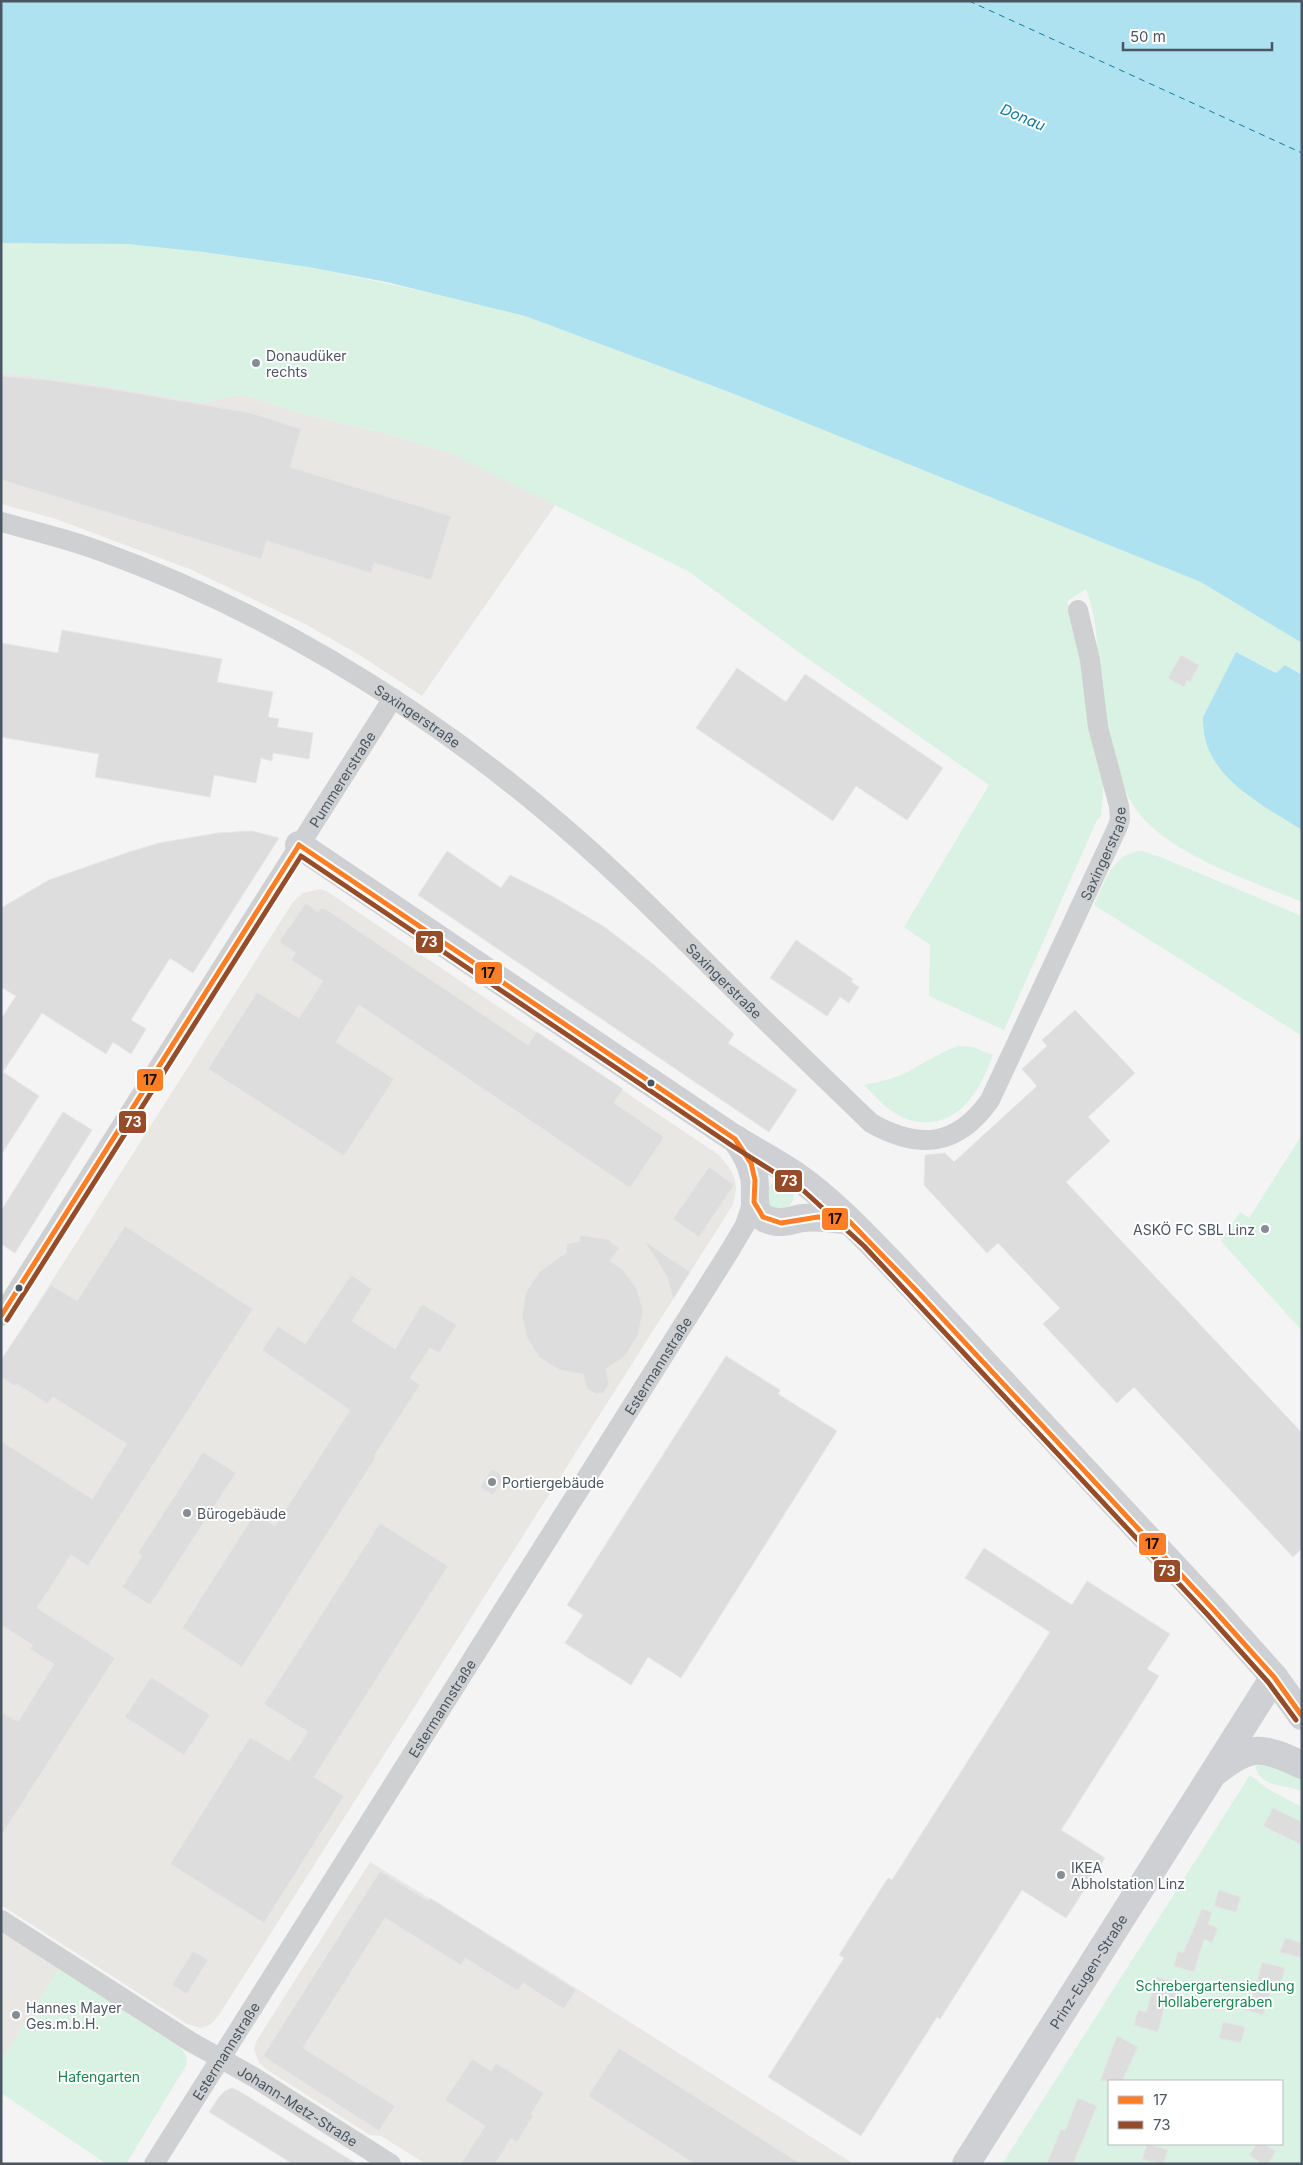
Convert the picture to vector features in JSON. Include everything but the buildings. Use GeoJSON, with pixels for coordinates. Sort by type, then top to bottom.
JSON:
{"type":"FeatureCollection","features":[{"type":"Feature","properties":{"kind":"street","name":"Saxingerstraße"},"geometry":{"type":"LineString","coordinates":[[1,522],[98,550],[171,580],[260,621],[393,698],[468,750],[574,836],[665,921],[871,1123],[898,1137],[910,1140],[936,1140],[952,1135],[964,1128],[983,1111],[990,1100],[1120,819],[1119,806],[1098,727],[1090,660],[1078,610]]}},
{"type":"Feature","properties":{"kind":"street","name":"Pummererstraße"},"geometry":{"type":"LineString","coordinates":[[1,1316],[393,698]]}},
{"type":"Feature","properties":{"kind":"street"},"geometry":{"type":"LineString","coordinates":[[299,845],[735,1139],[793,1174],[849,1221],[916,1290],[1274,1677],[1302,1716]]}},
{"type":"Feature","properties":{"kind":"street"},"geometry":{"type":"LineString","coordinates":[[735,1139],[750,1163],[755,1180],[756,1206],[763,1216],[771,1221],[785,1222],[818,1217],[849,1221]]}},
{"type":"Feature","properties":{"kind":"street"},"geometry":{"type":"LineString","coordinates":[[754,1193],[762,1177],[771,1172],[782,1170],[793,1174],[804,1188],[805,1203],[798,1215],[785,1222]]}},
{"type":"Feature","properties":{"kind":"street","name":"Estermannstraße"},"geometry":{"type":"LineString","coordinates":[[154,2164],[729,1252],[745,1225],[754,1193]]}},
{"type":"Feature","properties":{"kind":"street","name":"Estermannstraße"},"geometry":{"type":"LineString","coordinates":[[729,1252],[756,1232],[785,1222]]}},
{"type":"Feature","properties":{"kind":"street","name":"Prinz-Eugen-Straße"},"geometry":{"type":"LineString","coordinates":[[966,2164],[1274,1677]]}},
{"type":"Feature","properties":{"kind":"street","name":"Prinz-Eugen-Straße"},"geometry":{"type":"LineString","coordinates":[[1209,1778],[1238,1755],[1254,1750],[1269,1751],[1302,1765]]}},
{"type":"Feature","properties":{"kind":"street","name":"Johann-Metz-Straße"},"geometry":{"type":"LineString","coordinates":[[1,1920],[191,2042],[252,2076],[391,2164]]}},
{"type":"Feature","properties":{"kind":"shaded area"},"geometry":{"type":"Polygon","coordinates":[[[1,372],[104,386],[204,403],[240,394],[303,414],[380,432],[450,453],[556,504],[422,696],[358,654],[305,624],[192,570],[56,519],[1,504],[1,372]]]}},
{"type":"Feature","properties":{"kind":"shaded area"},"geometry":{"type":"Polygon","coordinates":[[[320,889],[328,892],[719,1155],[735,1179],[736,1190],[733,1204],[722,1222],[219,2015],[211,2024],[201,2028],[187,2024],[1,1905],[1,1361],[293,902],[303,893],[320,889]]]}},
{"type":"Feature","properties":{"kind":"shaded area"},"geometry":{"type":"Polygon","coordinates":[[[370,1862],[549,1971],[854,2164],[426,2164],[381,2136],[370,2135],[266,2069],[259,2063],[254,2049],[257,2040],[370,1862]]]}},
{"type":"Feature","properties":{"kind":"shaded area","name":"Hannes Mayer Ges.m.b.H."},"geometry":{"type":"Polygon","coordinates":[[[1,1932],[59,1969],[1,2061],[1,1932]]]}},
{"type":"Feature","properties":{"kind":"green space"},"geometry":{"type":"Polygon","coordinates":[[[1,243],[127,244],[203,252],[308,267],[460,299],[525,316],[729,392],[1202,582],[1302,643],[1302,675],[1285,665],[1277,673],[1236,652],[1203,717],[1203,727],[1206,738],[1245,794],[1302,830],[1302,902],[1234,875],[1186,851],[1165,838],[1147,822],[1133,805],[1121,780],[1104,726],[1100,701],[1097,636],[1086,589],[1067,601],[1071,612],[1104,783],[1101,816],[1097,820],[1004,1030],[929,996],[930,945],[904,927],[989,785],[797,651],[688,571],[450,453],[380,432],[303,414],[240,394],[204,403],[104,386],[1,372],[1,243]]]}},
{"type":"Feature","properties":{"kind":"green space"},"geometry":{"type":"Polygon","coordinates":[[[1142,851],[1302,916],[1302,1036],[1094,905],[1106,878],[1116,863],[1123,857],[1142,851]]]}},
{"type":"Feature","properties":{"kind":"green space"},"geometry":{"type":"Polygon","coordinates":[[[958,1046],[973,1047],[993,1055],[974,1094],[963,1107],[945,1118],[925,1122],[905,1118],[886,1107],[864,1085],[898,1076],[958,1046]]]}},
{"type":"Feature","properties":{"kind":"green space","name":"ASKÖ FC SBL Linz"},"geometry":{"type":"Polygon","coordinates":[[[1302,1135],[1302,1331],[1221,1241],[1240,1212],[1249,1218],[1302,1135]]]}},
{"type":"Feature","properties":{"kind":"green space"},"geometry":{"type":"Polygon","coordinates":[[[780,1181],[790,1185],[794,1195],[790,1205],[780,1209],[770,1205],[766,1195],[770,1185],[780,1181]]]}},
{"type":"Feature","properties":{"kind":"green space"},"geometry":{"type":"Polygon","coordinates":[[[1255,1766],[1272,1766],[1302,1778],[1302,1792],[1275,1785],[1263,1779],[1255,1766]]]}},
{"type":"Feature","properties":{"kind":"green space","name":"Schrebergartensiedlung Hollaberergraben"},"geometry":{"type":"Polygon","coordinates":[[[1250,1775],[1268,1789],[1302,1807],[1302,2164],[1002,2164],[1250,1775]]]}},
{"type":"Feature","properties":{"kind":"green space","name":"Hafengarten"},"geometry":{"type":"Polygon","coordinates":[[[59,1969],[180,2047],[186,2055],[187,2064],[126,2164],[107,2164],[1,2093],[1,2061],[59,1969]]]}},
{"type":"Feature","properties":{"kind":"water","name":"Donau"},"geometry":{"type":"Polygon","coordinates":[[[1,1],[1302,1],[1302,643],[1201,582],[729,392],[525,316],[386,282],[308,267],[203,252],[127,244],[1,243],[1,1]]]}},
{"type":"Feature","properties":{"kind":"water"},"geometry":{"type":"Polygon","coordinates":[[[1236,652],[1276,673],[1285,665],[1302,675],[1302,830],[1236,786],[1222,772],[1212,756],[1205,738],[1203,717],[1236,652]]]}},
{"type":"Feature","properties":{"kind":"ferry route"},"geometry":{"type":"LineString","coordinates":[[969,1],[1302,153]]}},
{"type":"Feature","properties":{"kind":"transit line","name":"17"},"geometry":{"type":"LineString","coordinates":[[299,845],[735,1139],[751,1163],[755,1180],[754,1202],[763,1217],[781,1223],[818,1217],[849,1221],[916,1290],[1213,1609],[1274,1677],[1302,1716]]}},
{"type":"Feature","properties":{"kind":"transit line","name":"17"},"geometry":{"type":"LineString","coordinates":[[1,1316],[299,845]]}},
{"type":"Feature","properties":{"kind":"transit line","name":"73"},"geometry":{"type":"LineString","coordinates":[[7,1320],[301,856],[731,1145],[804,1191],[864,1246],[1207,1614],[1268,1682],[1296,1720]]}},
{"type":"Feature","properties":{"kind":"place","name":"Donaudüker rechts"},"geometry":{"type":"Point","coordinates":[256,363]}},
{"type":"Feature","properties":{"kind":"place","name":"ASKÖ FC SBL Linz"},"geometry":{"type":"Point","coordinates":[1265,1229]}},
{"type":"Feature","properties":{"kind":"place","name":"Portiergebäude"},"geometry":{"type":"Point","coordinates":[492,1482]}},
{"type":"Feature","properties":{"kind":"place","name":"Bürogebäude"},"geometry":{"type":"Point","coordinates":[187,1513]}},
{"type":"Feature","properties":{"kind":"place","name":"IKEA Abholstation Linz"},"geometry":{"type":"Point","coordinates":[1061,1875]}},
{"type":"Feature","properties":{"kind":"place","name":"Hannes Mayer Ges.m.b.H."},"geometry":{"type":"Point","coordinates":[16,2015]}}]}
